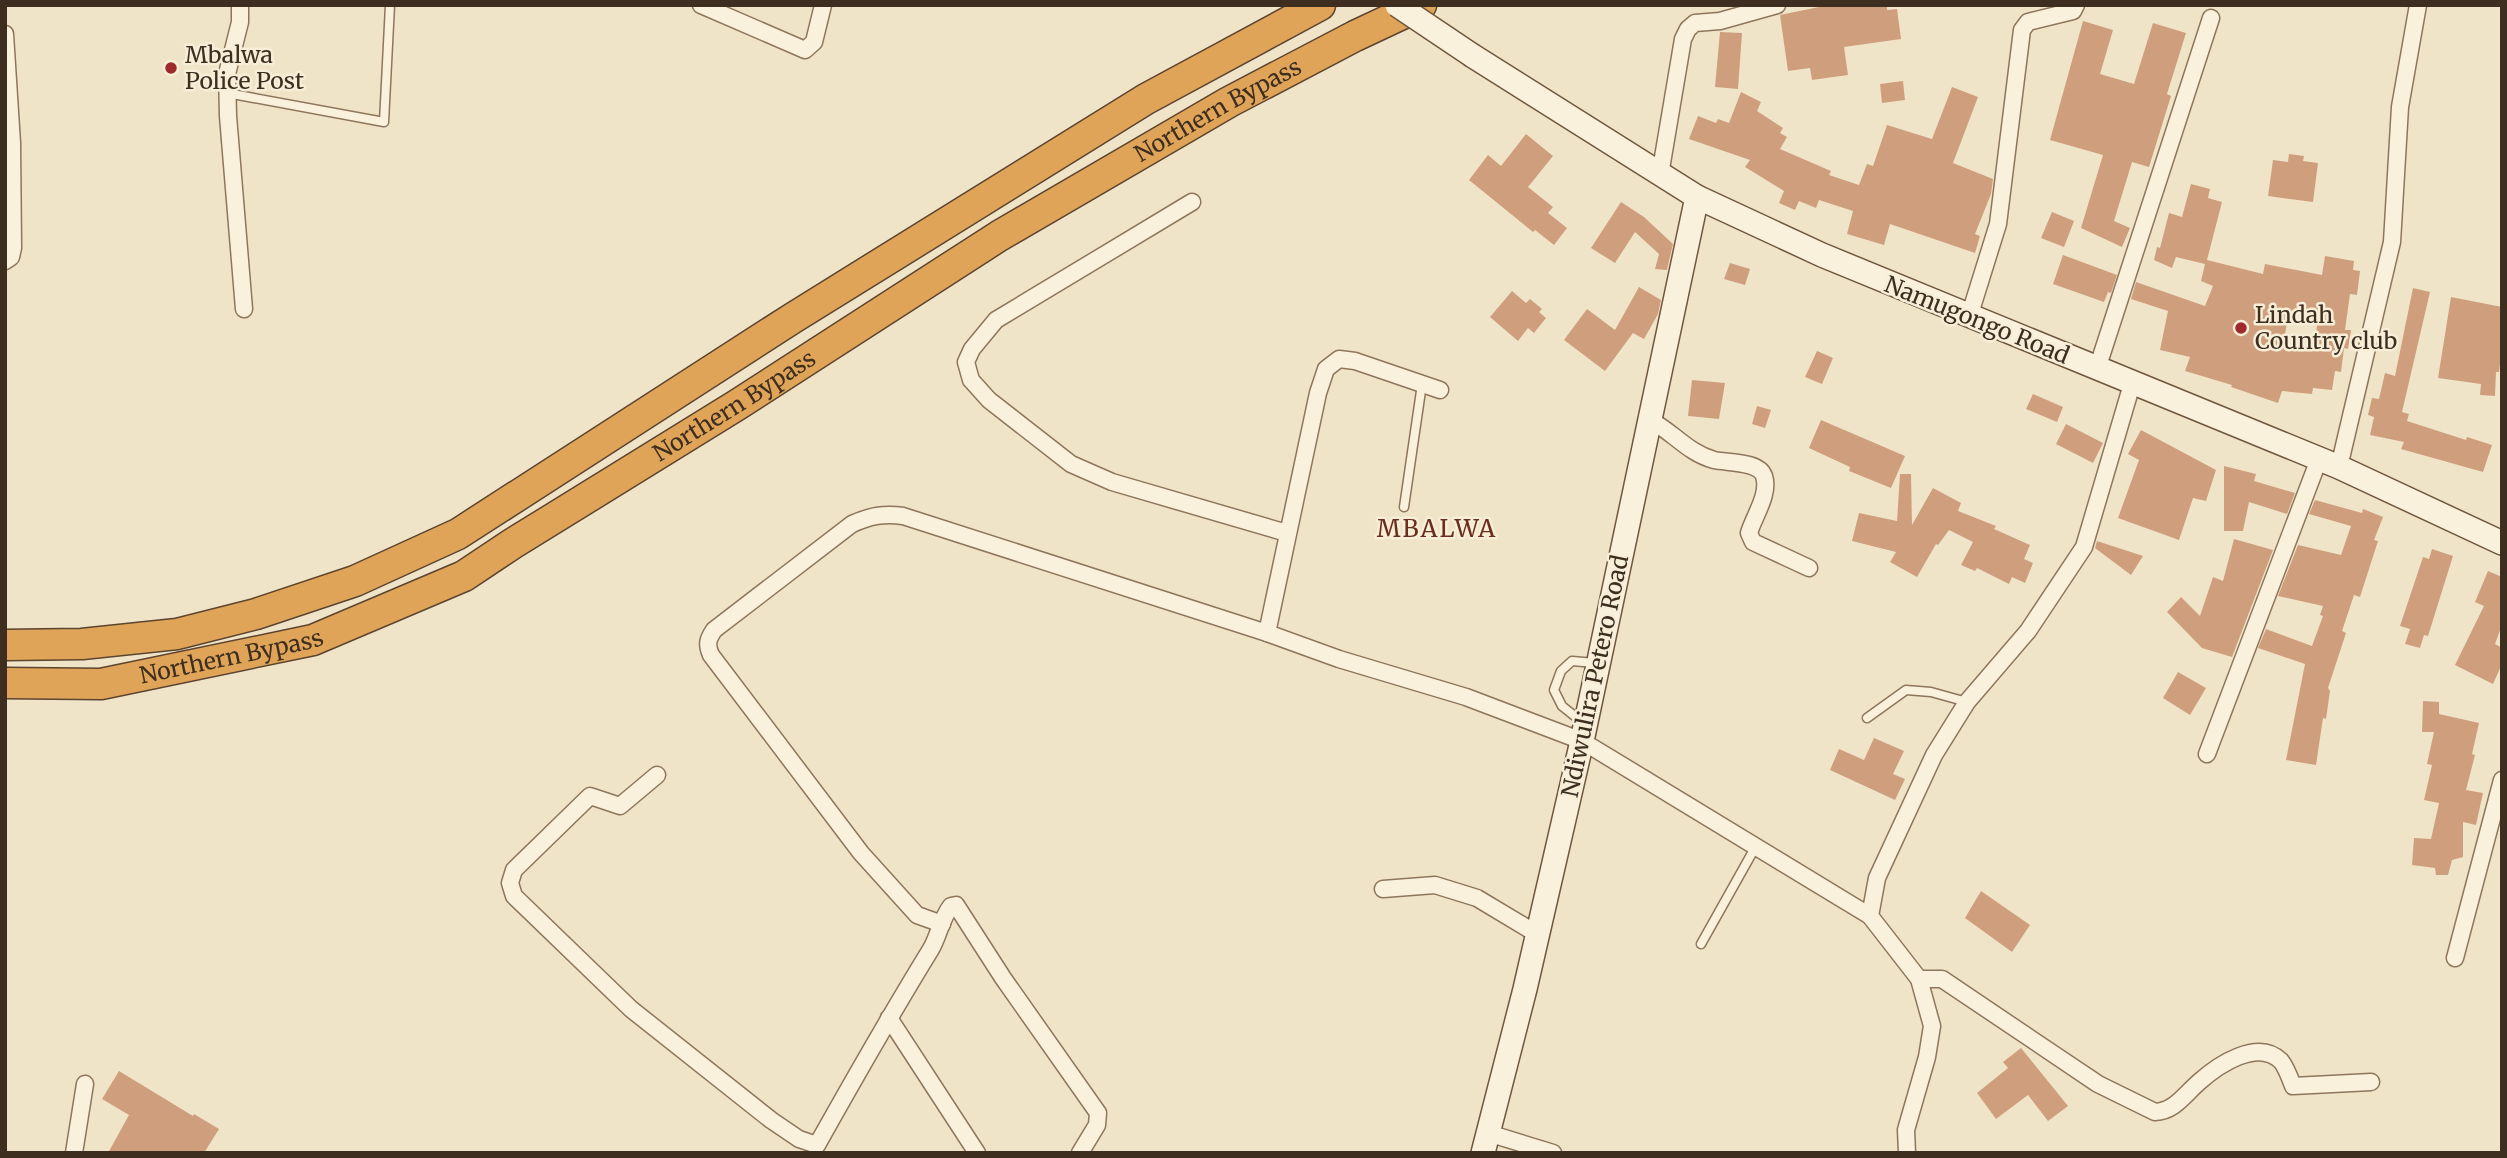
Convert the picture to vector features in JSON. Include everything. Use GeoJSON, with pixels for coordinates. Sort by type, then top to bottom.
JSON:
{"type":"FeatureCollection","features":[{"type":"Feature","properties":{"kind":"highway","name":"Northern Bypass"},"geometry":{"type":"LineString","coordinates":[[5,645],[82,644],[177,634],[256,614],[355,581],[458,534],[793,318],[1146,99],[1320,5]]}},
{"type":"Feature","properties":{"kind":"highway","name":"Northern Bypass"},"geometry":{"type":"LineString","coordinates":[[5,682],[102,684],[313,640],[464,576],[737,405],[999,236],[1230,102],[1354,36],[1421,5]]}},
{"type":"Feature","properties":{"kind":"main road","name":"Namugongo Road"},"geometry":{"type":"LineString","coordinates":[[1397,5],[1697,197],[1822,256],[2329,463],[2502,543]]}},
{"type":"Feature","properties":{"kind":"main road","name":"Ndiwulira Petero Road"},"geometry":{"type":"LineString","coordinates":[[1486,1143],[1583,732],[1697,197]]}},
{"type":"Feature","properties":{"kind":"street"},"geometry":{"type":"LineString","coordinates":[[240,5],[240,22],[227,74],[227,93],[244,309]]}},
{"type":"Feature","properties":{"kind":"street"},"geometry":{"type":"LineString","coordinates":[[701,5],[805,50],[814,42],[823,5]]}},
{"type":"Feature","properties":{"kind":"street"},"geometry":{"type":"LineString","coordinates":[[1660,175],[1683,39],[1688,29],[1695,23],[1720,21],[1777,5]]}},
{"type":"Feature","properties":{"kind":"street"},"geometry":{"type":"LineString","coordinates":[[1969,317],[1998,224],[2022,30],[2028,22],[2073,11],[2076,5]]}},
{"type":"Feature","properties":{"kind":"street"},"geometry":{"type":"LineString","coordinates":[[2207,754],[2329,463],[2392,242],[2400,107],[2418,5]]}},
{"type":"Feature","properties":{"kind":"street"},"geometry":{"type":"LineString","coordinates":[[2096,369],[2211,18]]}},
{"type":"Feature","properties":{"kind":"street"},"geometry":{"type":"LineString","coordinates":[[5,33],[12,143],[13,248],[11,257],[5,261]]}},
{"type":"Feature","properties":{"kind":"street"},"geometry":{"type":"LineString","coordinates":[[1192,202],[996,320],[972,349],[966,362],[971,380],[989,400],[1071,464],[1112,482],[1287,533]]}},
{"type":"Feature","properties":{"kind":"street"},"geometry":{"type":"LineString","coordinates":[[1267,633],[1318,393],[1326,369],[1339,359],[1355,361],[1440,390]]}},
{"type":"Feature","properties":{"kind":"street"},"geometry":{"type":"LineString","coordinates":[[1870,916],[1877,878],[1934,755],[1966,702],[2028,631],[2084,547],[2132,384]]}},
{"type":"Feature","properties":{"kind":"street"},"geometry":{"type":"LineString","coordinates":[[1650,420],[1668,430],[1682,445],[1712,459],[1760,470],[1765,478],[1762,501],[1749,533],[1754,542],[1809,568]]}},
{"type":"Feature","properties":{"kind":"street"},"geometry":{"type":"LineString","coordinates":[[942,924],[917,915],[861,853],[711,655],[708,647],[709,639],[715,630],[852,523],[888,513],[1267,633],[1339,660],[1583,732],[1756,846],[1870,916],[1919,979],[1932,1026],[1927,1057],[1906,1130],[1908,1153]]}},
{"type":"Feature","properties":{"kind":"street"},"geometry":{"type":"LineString","coordinates":[[657,775],[620,806],[590,796],[514,870],[510,883],[514,896],[631,1010],[771,1121],[799,1139],[817,1145],[935,942],[951,906],[956,905],[1003,978],[1098,1113],[1097,1125],[1080,1153]]}},
{"type":"Feature","properties":{"kind":"street"},"geometry":{"type":"LineString","coordinates":[[2455,958],[2502,780]]}},
{"type":"Feature","properties":{"kind":"street"},"geometry":{"type":"LineString","coordinates":[[1383,890],[1435,885],[1477,898],[1537,934]]}},
{"type":"Feature","properties":{"kind":"street"},"geometry":{"type":"LineString","coordinates":[[1919,979],[1942,979],[2098,1084],[2155,1112],[2173,1107],[2201,1080],[2245,1053],[2264,1051],[2281,1062],[2293,1086],[2371,1082]]}},
{"type":"Feature","properties":{"kind":"street"},"geometry":{"type":"LineString","coordinates":[[889,1018],[976,1153]]}},
{"type":"Feature","properties":{"kind":"street"},"geometry":{"type":"LineString","coordinates":[[74,1153],[85,1084]]}},
{"type":"Feature","properties":{"kind":"street"},"geometry":{"type":"LineString","coordinates":[[1486,1143],[1553,1153]]}},
{"type":"Feature","properties":{"kind":"lane"},"geometry":{"type":"LineString","coordinates":[[227,93],[384,122],[390,5]]}},
{"type":"Feature","properties":{"kind":"lane"},"geometry":{"type":"LineString","coordinates":[[1404,507],[1422,384]]}},
{"type":"Feature","properties":{"kind":"lane"},"geometry":{"type":"LineString","coordinates":[[1583,732],[1553,690],[1560,671],[1572,661],[1598,663]]}},
{"type":"Feature","properties":{"kind":"lane"},"geometry":{"type":"LineString","coordinates":[[1867,718],[1906,690],[1931,692],[1966,702]]}},
{"type":"Feature","properties":{"kind":"lane"},"geometry":{"type":"LineString","coordinates":[[1701,944],[1756,846]]}},
{"type":"Feature","properties":{"kind":"building"},"geometry":{"type":"Polygon","coordinates":[[[1819,5],[1887,5],[1887,10],[1897,9],[1901,39],[1844,47],[1848,75],[1812,80],[1810,68],[1788,71],[1780,15],[1819,5]]]}},
{"type":"Feature","properties":{"kind":"building"},"geometry":{"type":"Polygon","coordinates":[[[2083,21],[2113,30],[2100,74],[2134,84],[2153,23],[2186,33],[2167,94],[2171,96],[2149,167],[2132,162],[2114,221],[2130,228],[2122,247],[2081,228],[2103,155],[2050,140],[2083,21]]]}},
{"type":"Feature","properties":{"kind":"building"},"geometry":{"type":"Polygon","coordinates":[[[1720,32],[1742,33],[1738,89],[1715,87],[1720,32]]]}},
{"type":"Feature","properties":{"kind":"building"},"geometry":{"type":"Polygon","coordinates":[[[1903,81],[1905,100],[1882,103],[1880,84],[1903,81]]]}},
{"type":"Feature","properties":{"kind":"building"},"geometry":{"type":"Polygon","coordinates":[[[1952,87],[1978,97],[1953,163],[1993,179],[1991,194],[1975,234],[1980,236],[1975,253],[1890,224],[1884,245],[1847,234],[1853,211],[1819,200],[1816,208],[1799,201],[1795,210],[1779,203],[1784,191],[1745,167],[1750,160],[1689,139],[1698,116],[1716,123],[1718,119],[1729,123],[1741,92],[1761,102],[1757,111],[1783,128],[1780,133],[1787,137],[1780,149],[1831,171],[1829,175],[1859,185],[1867,164],[1873,166],[1887,125],[1932,139],[1952,87]]]}},
{"type":"Feature","properties":{"kind":"building"},"geometry":{"type":"Polygon","coordinates":[[[1526,134],[1553,156],[1528,187],[1553,207],[1548,213],[1567,228],[1554,245],[1535,230],[1533,232],[1469,180],[1488,155],[1501,166],[1526,134]]]}},
{"type":"Feature","properties":{"kind":"building"},"geometry":{"type":"Polygon","coordinates":[[[2289,154],[2304,156],[2303,161],[2318,163],[2313,202],[2268,196],[2273,160],[2288,162],[2289,154]]]}},
{"type":"Feature","properties":{"kind":"building"},"geometry":{"type":"Polygon","coordinates":[[[2191,184],[2210,189],[2208,198],[2222,202],[2207,260],[2263,274],[2265,264],[2322,275],[2325,256],[2354,261],[2353,270],[2360,271],[2357,295],[2350,294],[2345,330],[2351,330],[2348,349],[2344,348],[2341,372],[2335,371],[2332,390],[2313,388],[2312,394],[2282,391],[2278,403],[2185,371],[2190,357],[2160,350],[2168,311],[2131,299],[2136,282],[2205,306],[2213,286],[2201,281],[2205,264],[2176,257],[2172,268],[2154,260],[2169,213],[2182,217],[2191,184]],[[2289,312],[2283,345],[2314,349],[2318,318],[2289,312]]]}},
{"type":"Feature","properties":{"kind":"building"},"geometry":{"type":"Polygon","coordinates":[[[1621,202],[1644,217],[1673,244],[1667,270],[1655,269],[1659,254],[1635,232],[1615,263],[1591,248],[1621,202]]]}},
{"type":"Feature","properties":{"kind":"building"},"geometry":{"type":"Polygon","coordinates":[[[2052,212],[2074,221],[2064,247],[2041,238],[2052,212]]]}},
{"type":"Feature","properties":{"kind":"building"},"geometry":{"type":"Polygon","coordinates":[[[2063,255],[2117,275],[2111,293],[2108,292],[2104,302],[2053,284],[2063,255]]]}},
{"type":"Feature","properties":{"kind":"building"},"geometry":{"type":"Polygon","coordinates":[[[1730,263],[1750,269],[1745,285],[1724,279],[1730,263]]]}},
{"type":"Feature","properties":{"kind":"building"},"geometry":{"type":"Polygon","coordinates":[[[1639,287],[1661,300],[1658,314],[1644,339],[1633,333],[1605,371],[1564,340],[1587,309],[1615,330],[1639,287]]]}},
{"type":"Feature","properties":{"kind":"building"},"geometry":{"type":"Polygon","coordinates":[[[2413,288],[2430,292],[2402,412],[2409,414],[2407,421],[2466,440],[2467,437],[2492,445],[2483,472],[2401,449],[2404,442],[2370,435],[2374,417],[2368,415],[2372,398],[2379,399],[2385,373],[2395,376],[2413,288]]]}},
{"type":"Feature","properties":{"kind":"building"},"geometry":{"type":"Polygon","coordinates":[[[1512,291],[1526,303],[1530,299],[1542,309],[1539,312],[1546,318],[1534,333],[1528,328],[1518,341],[1490,317],[1512,291]]]}},
{"type":"Feature","properties":{"kind":"building"},"geometry":{"type":"Polygon","coordinates":[[[2451,297],[2502,307],[2502,348],[2499,372],[2496,372],[2495,396],[2480,395],[2481,384],[2438,378],[2451,297]]]}},
{"type":"Feature","properties":{"kind":"building"},"geometry":{"type":"Polygon","coordinates":[[[1817,351],[1833,358],[1822,384],[1805,377],[1817,351]]]}},
{"type":"Feature","properties":{"kind":"building"},"geometry":{"type":"Polygon","coordinates":[[[1692,380],[1725,383],[1719,419],[1688,416],[1692,380]]]}},
{"type":"Feature","properties":{"kind":"building"},"geometry":{"type":"Polygon","coordinates":[[[2033,394],[2063,407],[2057,422],[2026,409],[2033,394]]]}},
{"type":"Feature","properties":{"kind":"building"},"geometry":{"type":"Polygon","coordinates":[[[1757,406],[1771,410],[1765,428],[1752,424],[1757,406]]]}},
{"type":"Feature","properties":{"kind":"building"},"geometry":{"type":"Polygon","coordinates":[[[1821,420],[1905,456],[1891,488],[1849,471],[1850,467],[1809,448],[1821,420]]]}},
{"type":"Feature","properties":{"kind":"building"},"geometry":{"type":"Polygon","coordinates":[[[2066,424],[2103,443],[2093,463],[2056,444],[2066,424]]]}},
{"type":"Feature","properties":{"kind":"building"},"geometry":{"type":"Polygon","coordinates":[[[2141,430],[2216,470],[2206,501],[2193,498],[2179,540],[2118,518],[2139,460],[2128,454],[2141,430]]]}},
{"type":"Feature","properties":{"kind":"building"},"geometry":{"type":"Polygon","coordinates":[[[2224,466],[2256,474],[2254,481],[2295,493],[2287,514],[2249,502],[2243,531],[2224,531],[2224,466]]]}},
{"type":"Feature","properties":{"kind":"building"},"geometry":{"type":"Polygon","coordinates":[[[1900,474],[1911,474],[1912,525],[1933,488],[1961,503],[1958,511],[1996,526],[1994,529],[2030,545],[2024,559],[2033,563],[2025,583],[2012,577],[2009,584],[1977,568],[1975,571],[1961,565],[1973,542],[1949,530],[1938,545],[1936,544],[1917,577],[1890,562],[1896,552],[1852,541],[1859,513],[1897,521],[1900,474]]]}},
{"type":"Feature","properties":{"kind":"building"},"geometry":{"type":"Polygon","coordinates":[[[2315,500],[2362,513],[2363,509],[2383,517],[2374,540],[2378,541],[2360,597],[2354,595],[2342,631],[2346,633],[2328,688],[2330,691],[2326,719],[2323,718],[2316,765],[2286,760],[2305,664],[2258,648],[2266,629],[2312,646],[2323,616],[2320,615],[2323,606],[2278,596],[2298,545],[2341,555],[2351,526],[2309,514],[2315,500]]]}},
{"type":"Feature","properties":{"kind":"building"},"geometry":{"type":"Polygon","coordinates":[[[2234,539],[2273,550],[2232,657],[2202,648],[2167,612],[2181,597],[2200,616],[2213,577],[2223,581],[2234,539]]]}},
{"type":"Feature","properties":{"kind":"building"},"geometry":{"type":"Polygon","coordinates":[[[2097,541],[2143,556],[2131,575],[2095,548],[2097,541]]]}},
{"type":"Feature","properties":{"kind":"building"},"geometry":{"type":"Polygon","coordinates":[[[2432,549],[2453,556],[2428,636],[2424,635],[2420,648],[2405,644],[2410,629],[2400,626],[2423,557],[2429,559],[2432,549]]]}},
{"type":"Feature","properties":{"kind":"building"},"geometry":{"type":"Polygon","coordinates":[[[2488,571],[2502,577],[2502,625],[2495,644],[2502,648],[2502,664],[2493,684],[2455,665],[2484,606],[2475,602],[2488,571]]]}},
{"type":"Feature","properties":{"kind":"building"},"geometry":{"type":"Polygon","coordinates":[[[2178,672],[2206,688],[2190,715],[2163,698],[2178,672]]]}},
{"type":"Feature","properties":{"kind":"building"},"geometry":{"type":"Polygon","coordinates":[[[2423,701],[2439,702],[2439,714],[2479,723],[2472,754],[2475,755],[2466,790],[2483,793],[2476,825],[2463,822],[2463,857],[2452,860],[2448,875],[2436,875],[2435,868],[2412,865],[2414,838],[2431,839],[2439,803],[2424,800],[2432,765],[2427,764],[2434,732],[2422,732],[2423,701]]]}},
{"type":"Feature","properties":{"kind":"building"},"geometry":{"type":"Polygon","coordinates":[[[1874,738],[1904,751],[1893,774],[1905,779],[1895,800],[1830,770],[1839,749],[1864,760],[1874,738]]]}},
{"type":"Feature","properties":{"kind":"building"},"geometry":{"type":"Polygon","coordinates":[[[1981,891],[2030,925],[2012,952],[1965,918],[1981,891]]]}},
{"type":"Feature","properties":{"kind":"building"},"geometry":{"type":"Polygon","coordinates":[[[2021,1048],[2068,1106],[2048,1121],[2028,1095],[1996,1119],[1977,1093],[2008,1068],[2003,1062],[2021,1048]]]}},
{"type":"Feature","properties":{"kind":"building"},"geometry":{"type":"Polygon","coordinates":[[[119,1071],[219,1129],[204,1153],[108,1153],[129,1115],[102,1099],[119,1071]]]}},
{"type":"Feature","properties":{"kind":"place","name":"Mbalwa Police Post"},"geometry":{"type":"Point","coordinates":[171,68]}},
{"type":"Feature","properties":{"kind":"place","name":"Lindah Country club"},"geometry":{"type":"Point","coordinates":[2241,328]}},
{"type":"Feature","properties":{"kind":"district","name":"MBALWA"},"geometry":{"type":"Point","coordinates":[1437,529]}}]}
